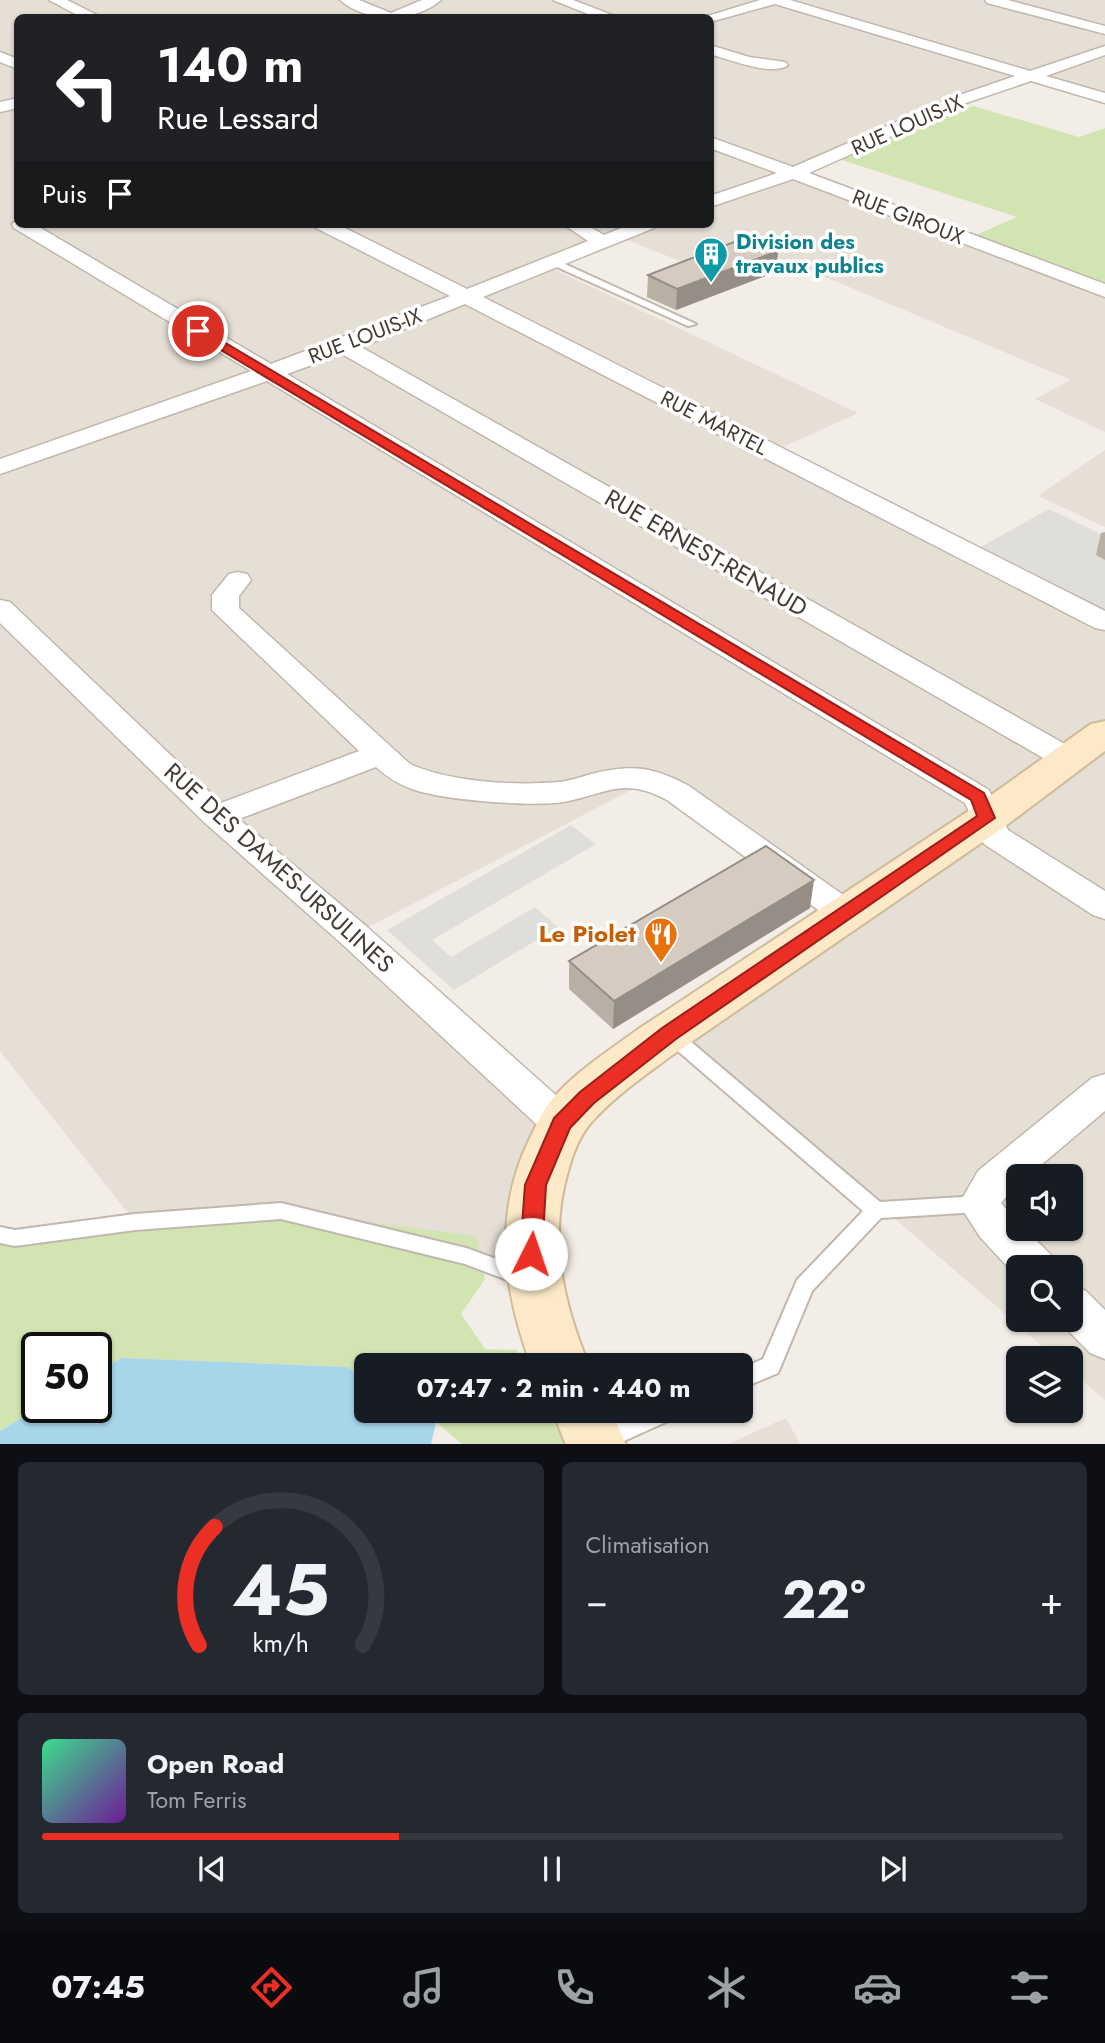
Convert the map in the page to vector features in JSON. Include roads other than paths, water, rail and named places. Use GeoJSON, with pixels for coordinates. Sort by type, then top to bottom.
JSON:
{"type":"FeatureCollection","features":[{"type":"Feature","properties":{"kind":"main road"},"geometry":{"type":"LineString","coordinates":[[556,1353],[548,1336],[534,1281],[531,1254],[536,1185],[562,1124],[587,1097],[669,1033],[844,912],[987,818],[1105,733]]}},
{"type":"Feature","properties":{"kind":"street"},"geometry":{"type":"LineString","coordinates":[[56,0],[87,14]]}},
{"type":"Feature","properties":{"kind":"street"},"geometry":{"type":"LineString","coordinates":[[348,0],[381,14]]}},
{"type":"Feature","properties":{"kind":"street"},"geometry":{"type":"LineString","coordinates":[[401,14],[434,0]]}},
{"type":"Feature","properties":{"kind":"street"},"geometry":{"type":"LineString","coordinates":[[560,0],[601,14]]}},
{"type":"Feature","properties":{"kind":"street"},"geometry":{"type":"LineString","coordinates":[[714,16],[776,0],[1105,98]]}},
{"type":"Feature","properties":{"kind":"street"},"geometry":{"type":"LineString","coordinates":[[992,0],[1105,30]]}},
{"type":"Feature","properties":{"kind":"street"},"geometry":{"type":"LineString","coordinates":[[714,50],[747,61],[780,65]]}},
{"type":"Feature","properties":{"kind":"street","name":"RUE LOUIS-IX"},"geometry":{"type":"LineString","coordinates":[[714,201],[794,174],[960,100],[1105,50]]}},
{"type":"Feature","properties":{"kind":"street","name":"RUE GIROUX"},"geometry":{"type":"LineString","coordinates":[[714,144],[1105,291]]}},
{"type":"Feature","properties":{"kind":"street"},"geometry":{"type":"LineString","coordinates":[[28,228],[978,797],[995,836],[1105,908]]}},
{"type":"Feature","properties":{"kind":"street","name":"RUE MARTEL"},"geometry":{"type":"LineString","coordinates":[[331,228],[1105,622]]}},
{"type":"Feature","properties":{"kind":"street"},"geometry":{"type":"LineString","coordinates":[[579,228],[601,241]]}},
{"type":"Feature","properties":{"kind":"street","name":"RUE LOUIS-IX"},"geometry":{"type":"LineString","coordinates":[[0,467],[344,346],[636,228]]}},
{"type":"Feature","properties":{"kind":"street","name":"RUE ERNEST-RENAUD"},"geometry":{"type":"LineString","coordinates":[[344,346],[1068,759]]}},
{"type":"Feature","properties":{"kind":"street"},"geometry":{"type":"LineString","coordinates":[[238,580],[225,595],[226,610],[399,771],[423,782],[511,793],[561,792],[621,777],[652,779],[678,793],[844,912]]}},
{"type":"Feature","properties":{"kind":"street","name":"RUE DES DAMES-URSULINES"},"geometry":{"type":"LineString","coordinates":[[0,608],[216,816],[354,934],[562,1124]]}},
{"type":"Feature","properties":{"kind":"street"},"geometry":{"type":"LineString","coordinates":[[216,816],[380,754]]}},
{"type":"Feature","properties":{"kind":"street"},"geometry":{"type":"LineString","coordinates":[[1023,1255],[994,1225],[979,1204],[992,1183],[1105,1089]]}},
{"type":"Feature","properties":{"kind":"street"},"geometry":{"type":"LineString","coordinates":[[1083,1316],[1105,1339]]}},
{"type":"Feature","properties":{"kind":"lane"},"geometry":{"type":"LineString","coordinates":[[551,261],[691,324]]}},
{"type":"Feature","properties":{"kind":"lane"},"geometry":{"type":"LineString","coordinates":[[669,1033],[876,1210]]}},
{"type":"Feature","properties":{"kind":"lane"},"geometry":{"type":"LineString","coordinates":[[753,1374],[771,1366],[804,1286],[876,1210],[979,1204]]}},
{"type":"Feature","properties":{"kind":"lane"},"geometry":{"type":"LineString","coordinates":[[0,1235],[15,1238],[135,1222],[281,1211],[466,1256],[534,1281]]}},
{"type":"Feature","properties":{"kind":"lane"},"geometry":{"type":"LineString","coordinates":[[591,1432],[623,1423]]}},
{"type":"Feature","properties":{"kind":"water"},"geometry":{"type":"Polygon","coordinates":[[[122,1358],[347,1367],[354,1371],[354,1423],[436,1423],[431,1444],[0,1444],[0,1431],[21,1418],[21,1423],[112,1423],[112,1364],[122,1358]]]}},
{"type":"Feature","properties":{"kind":"place","name":"Division des travaux publics"},"geometry":{"type":"Point","coordinates":[711,284]}},
{"type":"Feature","properties":{"kind":"place","name":"Le Piolet"},"geometry":{"type":"Point","coordinates":[661,964]}}]}
